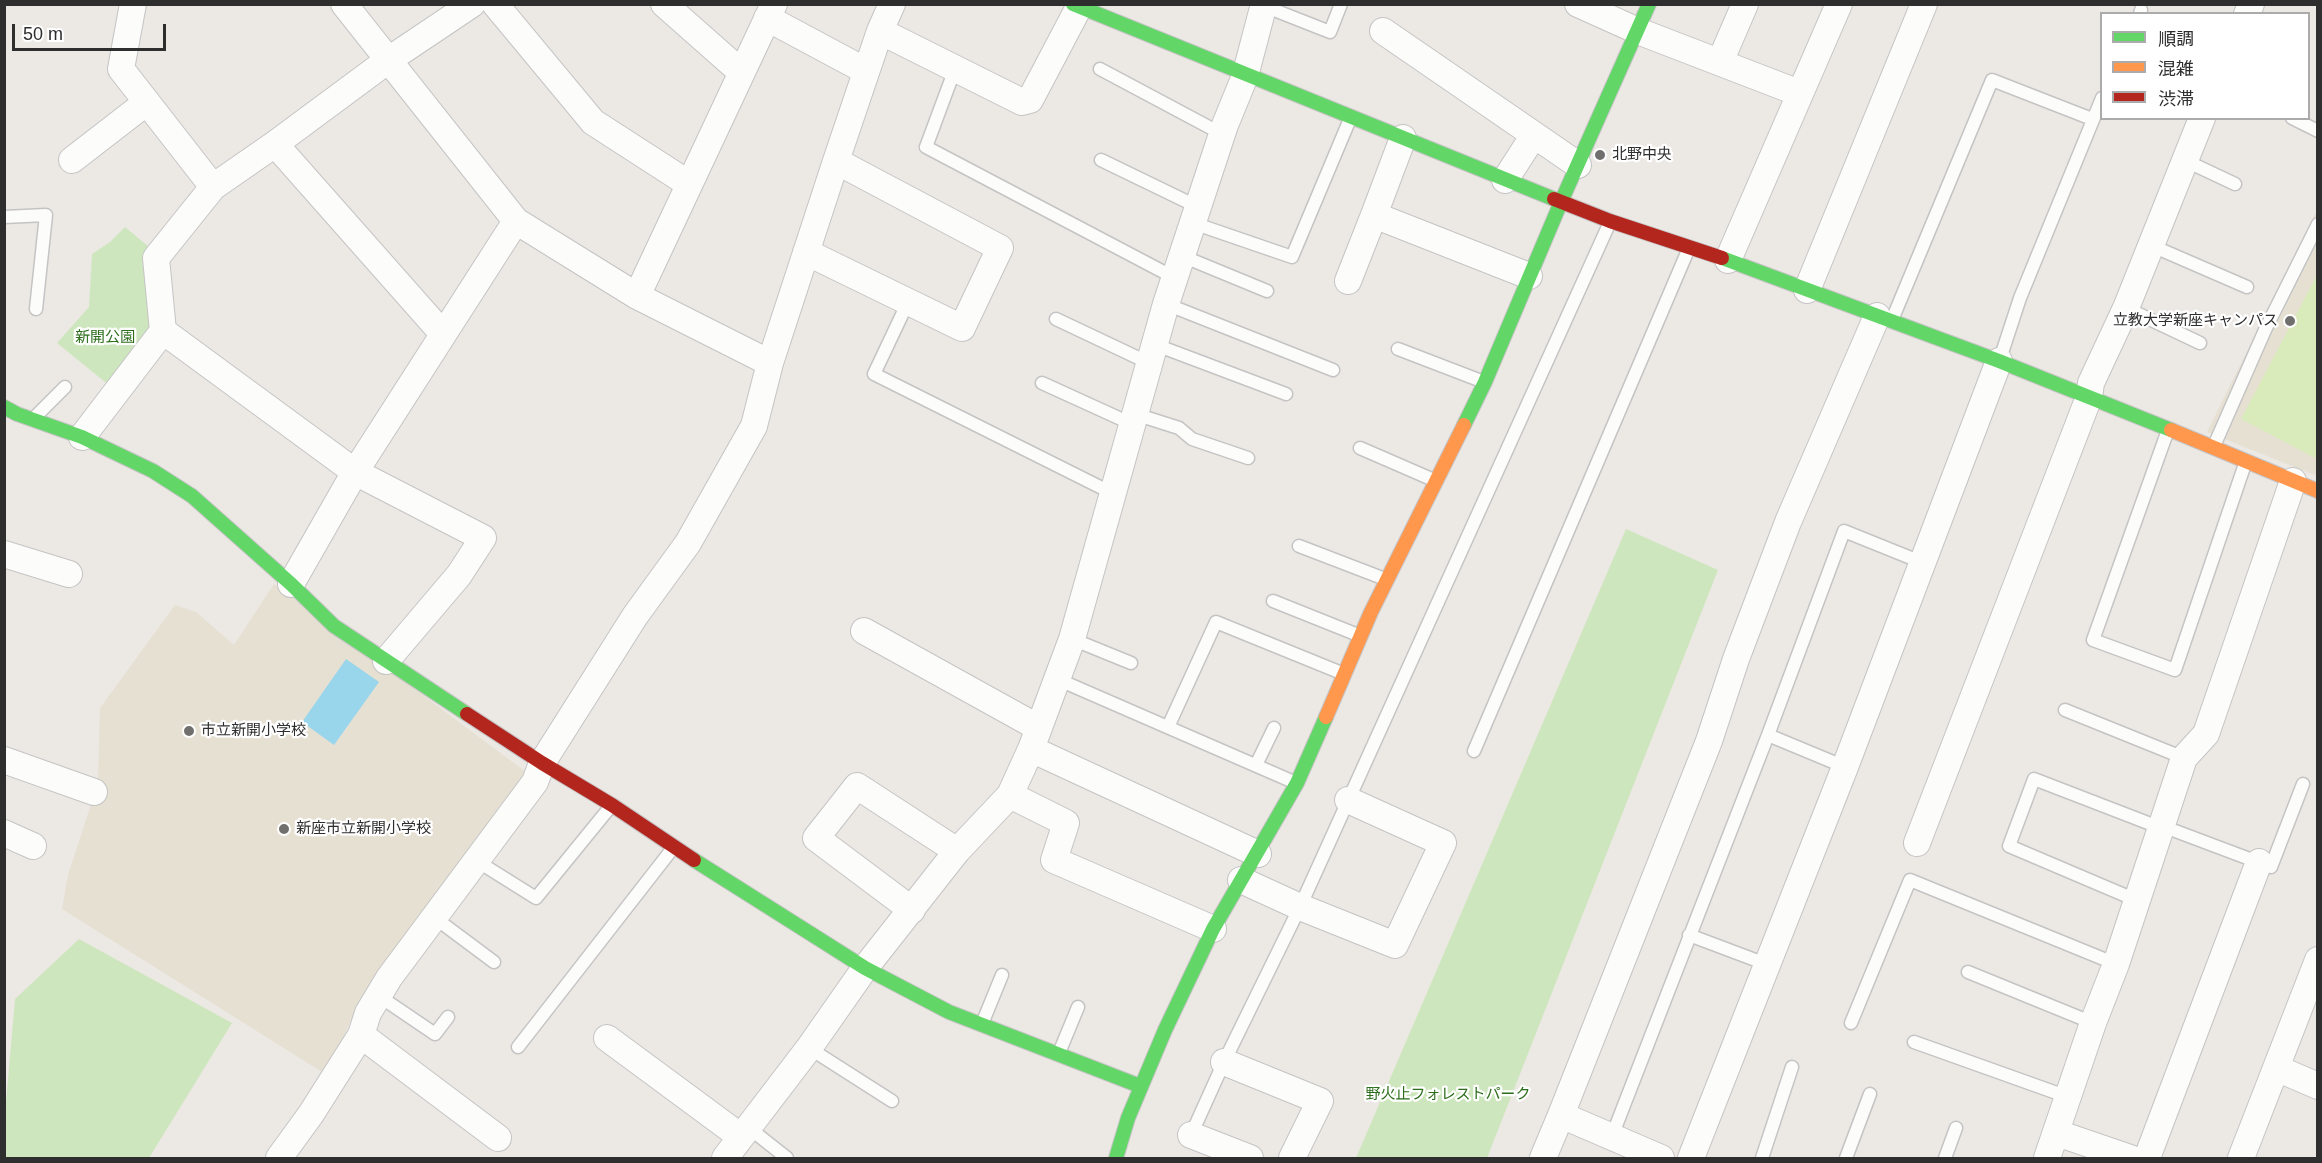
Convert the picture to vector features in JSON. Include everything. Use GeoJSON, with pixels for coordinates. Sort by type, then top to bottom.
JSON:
{"type":"FeatureCollection","features":[{"type":"Feature","properties":{"kind":"street"},"geometry":{"type":"LineString","coordinates":[[133,4],[122,69],[213,187]]}},
{"type":"Feature","properties":{"kind":"street"},"geometry":{"type":"LineString","coordinates":[[344,4],[516,221],[637,296],[770,363]]}},
{"type":"Feature","properties":{"kind":"street"},"geometry":{"type":"LineString","coordinates":[[82,437],[163,331],[156,258],[213,187],[387,61],[472,4]]}},
{"type":"Feature","properties":{"kind":"street"},"geometry":{"type":"LineString","coordinates":[[495,4],[593,122],[689,184]]}},
{"type":"Feature","properties":{"kind":"street"},"geometry":{"type":"LineString","coordinates":[[664,4],[741,72]]}},
{"type":"Feature","properties":{"kind":"street"},"geometry":{"type":"LineString","coordinates":[[279,1158],[311,1114],[361,1035],[368,1013],[389,978],[535,782],[542,763],[635,616],[688,543],[754,426],[770,363],[836,160],[880,31],[892,4]]}},
{"type":"Feature","properties":{"kind":"street"},"geometry":{"type":"LineString","coordinates":[[1578,4],[1638,31],[1799,93]]}},
{"type":"Feature","properties":{"kind":"street"},"geometry":{"type":"LineString","coordinates":[[1116,1158],[1140,1086],[1213,929],[1258,855],[1297,783],[1361,636],[1485,382],[1561,202],[1649,4]]}},
{"type":"Feature","properties":{"kind":"street"},"geometry":{"type":"LineString","coordinates":[[1720,62],[1745,4]]}},
{"type":"Feature","properties":{"kind":"street"},"geometry":{"type":"LineString","coordinates":[[1728,260],[1839,4]]}},
{"type":"Feature","properties":{"kind":"street"},"geometry":{"type":"LineString","coordinates":[[1808,290],[1924,4]]}},
{"type":"Feature","properties":{"kind":"street"},"geometry":{"type":"LineString","coordinates":[[725,1158],[809,1048],[865,968],[957,851],[1010,795],[1035,738],[1071,639],[1166,304],[1222,134],[1245,75],[1264,5]]}},
{"type":"Feature","properties":{"kind":"street"},"geometry":{"type":"LineString","coordinates":[[880,31],[1022,102],[1030,100],[1076,6],[1561,202],[1610,221],[1728,260],[1999,362],[2318,491]]}},
{"type":"Feature","properties":{"kind":"street"},"geometry":{"type":"LineString","coordinates":[[637,296],[771,11],[866,71]]}},
{"type":"Feature","properties":{"kind":"street"},"geometry":{"type":"LineString","coordinates":[[1383,31],[1578,165]]}},
{"type":"Feature","properties":{"kind":"street"},"geometry":{"type":"LineString","coordinates":[[72,160],[147,102]]}},
{"type":"Feature","properties":{"kind":"street"},"geometry":{"type":"LineString","coordinates":[[1917,843],[2090,397],[2091,383],[2126,308],[2201,120]]}},
{"type":"Feature","properties":{"kind":"street"},"geometry":{"type":"LineString","coordinates":[[1505,180],[1534,135]]}},
{"type":"Feature","properties":{"kind":"street"},"geometry":{"type":"LineString","coordinates":[[1348,281],[1403,138]]}},
{"type":"Feature","properties":{"kind":"street"},"geometry":{"type":"LineString","coordinates":[[275,144],[443,334]]}},
{"type":"Feature","properties":{"kind":"street"},"geometry":{"type":"LineString","coordinates":[[806,252],[962,328],[1000,248],[836,160]]}},
{"type":"Feature","properties":{"kind":"street"},"geometry":{"type":"LineString","coordinates":[[1374,214],[1529,276]]}},
{"type":"Feature","properties":{"kind":"street"},"geometry":{"type":"LineString","coordinates":[[291,584],[355,472],[516,221]]}},
{"type":"Feature","properties":{"kind":"street"},"geometry":{"type":"LineString","coordinates":[[1543,1158],[1709,741],[1736,659],[1788,522],[1884,319]]}},
{"type":"Feature","properties":{"kind":"street"},"geometry":{"type":"LineString","coordinates":[[163,331],[355,472],[483,538],[459,575],[386,661]]}},
{"type":"Feature","properties":{"kind":"street"},"geometry":{"type":"LineString","coordinates":[[1691,1158],[1845,767],[1921,562],[1999,362]]}},
{"type":"Feature","properties":{"kind":"street"},"geometry":{"type":"LineString","coordinates":[[4,407],[32,420],[82,437],[153,471],[192,496],[291,584],[334,626],[542,763],[612,805],[673,847],[865,968],[949,1012],[1140,1086]]}},
{"type":"Feature","properties":{"kind":"street"},"geometry":{"type":"LineString","coordinates":[[2047,1158],[2093,1023],[2116,964],[2184,758],[2206,734],[2294,481]]}},
{"type":"Feature","properties":{"kind":"street"},"geometry":{"type":"LineString","coordinates":[[4,554],[69,574]]}},
{"type":"Feature","properties":{"kind":"street"},"geometry":{"type":"LineString","coordinates":[[864,630],[1035,738],[1258,855]]}},
{"type":"Feature","properties":{"kind":"street"},"geometry":{"type":"LineString","coordinates":[[4,760],[94,792]]}},
{"type":"Feature","properties":{"kind":"street"},"geometry":{"type":"LineString","coordinates":[[912,910],[816,838],[857,786],[957,851]]}},
{"type":"Feature","properties":{"kind":"street"},"geometry":{"type":"LineString","coordinates":[[1010,795],[1066,823],[1054,860],[1213,929]]}},
{"type":"Feature","properties":{"kind":"street"},"geometry":{"type":"LineString","coordinates":[[1241,880],[1300,907],[1395,945],[1443,843],[1348,800]]}},
{"type":"Feature","properties":{"kind":"street"},"geometry":{"type":"LineString","coordinates":[[4,833],[33,846]]}},
{"type":"Feature","properties":{"kind":"street"},"geometry":{"type":"LineString","coordinates":[[2146,1158],[2259,862]]}},
{"type":"Feature","properties":{"kind":"street"},"geometry":{"type":"LineString","coordinates":[[2241,1158],[2318,960]]}},
{"type":"Feature","properties":{"kind":"street"},"geometry":{"type":"LineString","coordinates":[[361,1035],[498,1138]]}},
{"type":"Feature","properties":{"kind":"street"},"geometry":{"type":"LineString","coordinates":[[607,1038],[745,1132]]}},
{"type":"Feature","properties":{"kind":"street"},"geometry":{"type":"LineString","coordinates":[[1224,1062],[1320,1101],[1293,1158]]}},
{"type":"Feature","properties":{"kind":"street"},"geometry":{"type":"LineString","coordinates":[[2276,1068],[2318,1086]]}},
{"type":"Feature","properties":{"kind":"street"},"geometry":{"type":"LineString","coordinates":[[1561,1115],[1661,1158]]}},
{"type":"Feature","properties":{"kind":"street"},"geometry":{"type":"LineString","coordinates":[[2057,1133],[2130,1158]]}},
{"type":"Feature","properties":{"kind":"street"},"geometry":{"type":"LineString","coordinates":[[1191,1135],[1250,1158]]}},
{"type":"Feature","properties":{"kind":"lane"},"geometry":{"type":"LineString","coordinates":[[1264,5],[1330,32],[1341,4]]}},
{"type":"Feature","properties":{"kind":"lane"},"geometry":{"type":"LineString","coordinates":[[955,69],[926,147],[1179,267],[1267,291]]}},
{"type":"Feature","properties":{"kind":"lane"},"geometry":{"type":"LineString","coordinates":[[1100,69],[1222,134]]}},
{"type":"Feature","properties":{"kind":"lane"},"geometry":{"type":"LineString","coordinates":[[1884,319],[1992,80],[2092,119]]}},
{"type":"Feature","properties":{"kind":"lane"},"geometry":{"type":"LineString","coordinates":[[1999,362],[2020,298],[2100,102]]}},
{"type":"Feature","properties":{"kind":"lane"},"geometry":{"type":"LineString","coordinates":[[1101,160],[1196,215],[1292,257],[1350,118]]}},
{"type":"Feature","properties":{"kind":"lane"},"geometry":{"type":"LineString","coordinates":[[2296,120],[2318,130]]}},
{"type":"Feature","properties":{"kind":"lane"},"geometry":{"type":"LineString","coordinates":[[2184,160],[2235,184]]}},
{"type":"Feature","properties":{"kind":"lane"},"geometry":{"type":"LineString","coordinates":[[4,218],[46,215],[36,309]]}},
{"type":"Feature","properties":{"kind":"lane"},"geometry":{"type":"LineString","coordinates":[[1191,1135],[1300,907],[1610,221]]}},
{"type":"Feature","properties":{"kind":"lane"},"geometry":{"type":"LineString","coordinates":[[2213,447],[2265,330],[2318,224]]}},
{"type":"Feature","properties":{"kind":"lane"},"geometry":{"type":"LineString","coordinates":[[2150,245],[2247,287]]}},
{"type":"Feature","properties":{"kind":"lane"},"geometry":{"type":"LineString","coordinates":[[1474,751],[1690,247]]}},
{"type":"Feature","properties":{"kind":"lane"},"geometry":{"type":"LineString","coordinates":[[908,302],[874,374],[1112,493]]}},
{"type":"Feature","properties":{"kind":"lane"},"geometry":{"type":"LineString","coordinates":[[1166,304],[1333,370]]}},
{"type":"Feature","properties":{"kind":"lane"},"geometry":{"type":"LineString","coordinates":[[2126,308],[2200,343]]}},
{"type":"Feature","properties":{"kind":"lane"},"geometry":{"type":"LineString","coordinates":[[1056,319],[1153,354],[1286,394]]}},
{"type":"Feature","properties":{"kind":"lane"},"geometry":{"type":"LineString","coordinates":[[1398,349],[1485,382]]}},
{"type":"Feature","properties":{"kind":"lane"},"geometry":{"type":"LineString","coordinates":[[1042,383],[1134,419],[1179,428],[1192,439],[1248,458]]}},
{"type":"Feature","properties":{"kind":"lane"},"geometry":{"type":"LineString","coordinates":[[32,420],[65,387]]}},
{"type":"Feature","properties":{"kind":"lane"},"geometry":{"type":"LineString","coordinates":[[2168,429],[2093,640],[2175,670],[2246,460]]}},
{"type":"Feature","properties":{"kind":"lane"},"geometry":{"type":"LineString","coordinates":[[1360,448],[1437,481]]}},
{"type":"Feature","properties":{"kind":"lane"},"geometry":{"type":"LineString","coordinates":[[1612,1136],[1768,735],[1844,531],[1921,562]]}},
{"type":"Feature","properties":{"kind":"lane"},"geometry":{"type":"LineString","coordinates":[[1299,546],[1389,580]]}},
{"type":"Feature","properties":{"kind":"lane"},"geometry":{"type":"LineString","coordinates":[[1273,601],[1361,636]]}},
{"type":"Feature","properties":{"kind":"lane"},"geometry":{"type":"LineString","coordinates":[[1168,727],[1216,622],[1344,674]]}},
{"type":"Feature","properties":{"kind":"lane"},"geometry":{"type":"LineString","coordinates":[[1071,639],[1131,663]]}},
{"type":"Feature","properties":{"kind":"lane"},"geometry":{"type":"LineString","coordinates":[[1057,679],[1297,783]]}},
{"type":"Feature","properties":{"kind":"lane"},"geometry":{"type":"LineString","coordinates":[[2065,710],[2184,758]]}},
{"type":"Feature","properties":{"kind":"lane"},"geometry":{"type":"LineString","coordinates":[[1256,765],[1274,728]]}},
{"type":"Feature","properties":{"kind":"lane"},"geometry":{"type":"LineString","coordinates":[[1768,735],[1845,767]]}},
{"type":"Feature","properties":{"kind":"lane"},"geometry":{"type":"LineString","coordinates":[[2136,900],[2009,846],[2034,779],[2271,867],[2303,784]]}},
{"type":"Feature","properties":{"kind":"lane"},"geometry":{"type":"LineString","coordinates":[[477,861],[536,898],[612,805]]}},
{"type":"Feature","properties":{"kind":"lane"},"geometry":{"type":"LineString","coordinates":[[518,1047],[673,847]]}},
{"type":"Feature","properties":{"kind":"lane"},"geometry":{"type":"LineString","coordinates":[[1851,1023],[1910,880],[2116,964]]}},
{"type":"Feature","properties":{"kind":"lane"},"geometry":{"type":"LineString","coordinates":[[435,918],[494,962]]}},
{"type":"Feature","properties":{"kind":"lane"},"geometry":{"type":"LineString","coordinates":[[1689,935],[1766,964]]}},
{"type":"Feature","properties":{"kind":"lane"},"geometry":{"type":"LineString","coordinates":[[1968,972],[2093,1023]]}},
{"type":"Feature","properties":{"kind":"lane"},"geometry":{"type":"LineString","coordinates":[[982,1025],[1002,975]]}},
{"type":"Feature","properties":{"kind":"lane"},"geometry":{"type":"LineString","coordinates":[[379,996],[435,1034],[448,1017]]}},
{"type":"Feature","properties":{"kind":"lane"},"geometry":{"type":"LineString","coordinates":[[1058,1055],[1078,1007]]}},
{"type":"Feature","properties":{"kind":"lane"},"geometry":{"type":"LineString","coordinates":[[1914,1042],[2068,1097]]}},
{"type":"Feature","properties":{"kind":"lane"},"geometry":{"type":"LineString","coordinates":[[809,1048],[892,1101]]}},
{"type":"Feature","properties":{"kind":"lane"},"geometry":{"type":"LineString","coordinates":[[1762,1158],[1792,1067]]}},
{"type":"Feature","properties":{"kind":"lane"},"geometry":{"type":"LineString","coordinates":[[1846,1158],[1870,1094]]}},
{"type":"Feature","properties":{"kind":"lane"},"geometry":{"type":"LineString","coordinates":[[1946,1158],[1956,1128]]}},
{"type":"Feature","properties":{"kind":"lane"},"geometry":{"type":"LineString","coordinates":[[745,1132],[787,1158]]}},
{"type":"Feature","properties":{"kind":"shaded area","name":"立教大学新座キャンパス"},"geometry":{"type":"Polygon","coordinates":[[[2317,210],[2317,476],[2207,432],[2317,210]]]}},
{"type":"Feature","properties":{"kind":"shaded area","name":"新座市立新開小学校"},"geometry":{"type":"Polygon","coordinates":[[[274,584],[526,772],[359,1002],[343,1038],[322,1072],[62,909],[68,875],[98,783],[100,708],[175,605],[196,612],[234,645],[274,584]]]}},
{"type":"Feature","properties":{"kind":"green space","name":"新開公園"},"geometry":{"type":"Polygon","coordinates":[[[125,227],[149,247],[150,324],[147,333],[110,386],[57,343],[89,307],[92,254],[110,242],[125,227]]]}},
{"type":"Feature","properties":{"kind":"green space"},"geometry":{"type":"Polygon","coordinates":[[[2317,275],[2318,459],[2241,419],[2317,275]]]}},
{"type":"Feature","properties":{"kind":"green space","name":"野火止フォレストパーク"},"geometry":{"type":"Polygon","coordinates":[[[1626,529],[1718,570],[1487,1158],[1356,1158],[1626,529]]]}},
{"type":"Feature","properties":{"kind":"green space"},"geometry":{"type":"Polygon","coordinates":[[[79,939],[232,1023],[149,1158],[5,1158],[5,1114],[15,999],[79,939]]]}},
{"type":"Feature","properties":{"kind":"water"},"geometry":{"type":"Polygon","coordinates":[[[346,659],[379,682],[334,745],[302,722],[346,659]]]}},
{"type":"Feature","properties":{"kind":"traffic: fast"},"geometry":{"type":"LineString","coordinates":[[1073,4],[1554,199]]}},
{"type":"Feature","properties":{"kind":"traffic: fast"},"geometry":{"type":"LineString","coordinates":[[1464,425],[1485,382],[1561,202],[1649,4]]}},
{"type":"Feature","properties":{"kind":"traffic: fast"},"geometry":{"type":"LineString","coordinates":[[1722,258],[1999,361],[2171,430]]}},
{"type":"Feature","properties":{"kind":"traffic: fast"},"geometry":{"type":"LineString","coordinates":[[4,407],[17,414],[82,437],[153,471],[192,496],[291,584],[334,626],[467,714]]}},
{"type":"Feature","properties":{"kind":"traffic: fast"},"geometry":{"type":"LineString","coordinates":[[1116,1158],[1128,1118],[1165,1030],[1213,929],[1297,783],[1326,717]]}},
{"type":"Feature","properties":{"kind":"traffic: fast"},"geometry":{"type":"LineString","coordinates":[[694,860],[865,968],[949,1012],[1140,1086]]}},
{"type":"Feature","properties":{"kind":"traffic: slow"},"geometry":{"type":"LineString","coordinates":[[1326,717],[1371,612],[1464,425]]}},
{"type":"Feature","properties":{"kind":"traffic: slow"},"geometry":{"type":"LineString","coordinates":[[2171,430],[2318,491]]}},
{"type":"Feature","properties":{"kind":"traffic: jam"},"geometry":{"type":"LineString","coordinates":[[1554,199],[1610,221],[1722,258]]}},
{"type":"Feature","properties":{"kind":"traffic: jam"},"geometry":{"type":"LineString","coordinates":[[467,714],[612,805],[694,860]]}},
{"type":"Feature","properties":{"kind":"place","name":"北野中央"},"geometry":{"type":"Point","coordinates":[1600,155]}},
{"type":"Feature","properties":{"kind":"place","name":"立教大学新座キャンパス"},"geometry":{"type":"Point","coordinates":[2290,321]}},
{"type":"Feature","properties":{"kind":"place","name":"市立新開小学校"},"geometry":{"type":"Point","coordinates":[189,731]}},
{"type":"Feature","properties":{"kind":"place","name":"新座市立新開小学校"},"geometry":{"type":"Point","coordinates":[284,829]}}]}
